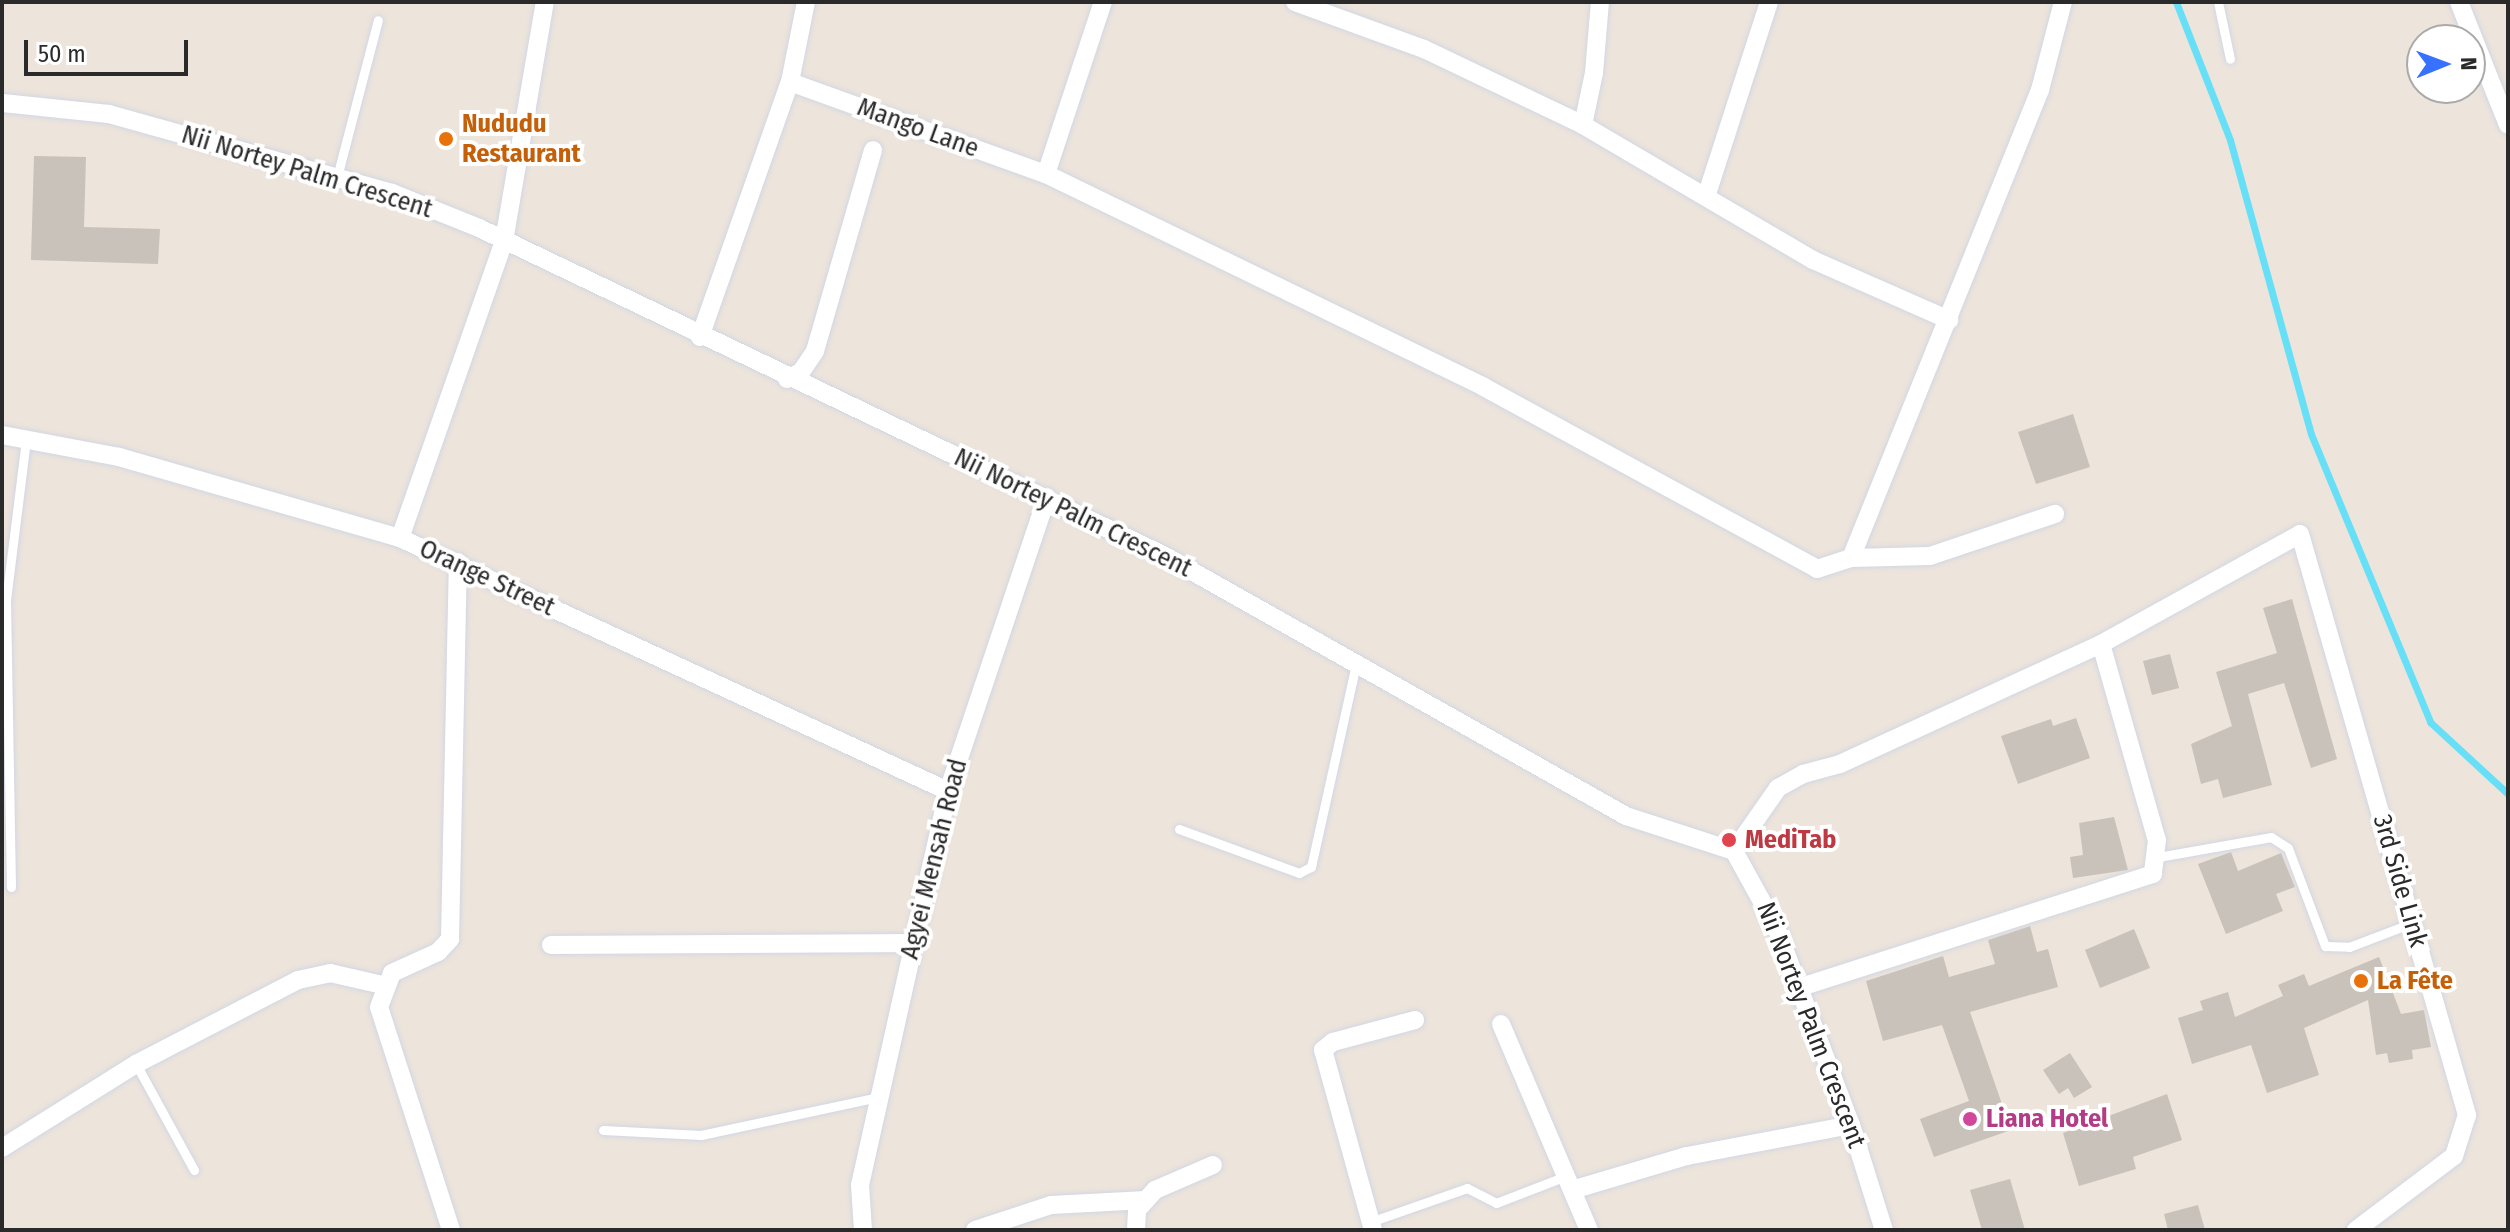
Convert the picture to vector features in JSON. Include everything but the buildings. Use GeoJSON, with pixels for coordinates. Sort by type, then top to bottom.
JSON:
{"type":"FeatureCollection","features":[{"type":"Feature","properties":{"kind":"street"},"geometry":{"type":"LineString","coordinates":[[400,538],[504,241],[545,2]]}},
{"type":"Feature","properties":{"kind":"street"},"geometry":{"type":"LineString","coordinates":[[700,337],[790,82],[806,2]]}},
{"type":"Feature","properties":{"kind":"street"},"geometry":{"type":"LineString","coordinates":[[1046,174],[1103,2]]}},
{"type":"Feature","properties":{"kind":"street"},"geometry":{"type":"LineString","coordinates":[[1295,2],[1424,49],[1583,125],[1707,194],[1813,260],[1949,320]]}},
{"type":"Feature","properties":{"kind":"street"},"geometry":{"type":"LineString","coordinates":[[1583,125],[1594,73],[1600,2]]}},
{"type":"Feature","properties":{"kind":"street"},"geometry":{"type":"LineString","coordinates":[[1707,194],[1769,2]]}},
{"type":"Feature","properties":{"kind":"street"},"geometry":{"type":"LineString","coordinates":[[1851,558],[2040,90],[2063,2]]}},
{"type":"Feature","properties":{"kind":"street"},"geometry":{"type":"LineString","coordinates":[[2459,2],[2508,125]]}},
{"type":"Feature","properties":{"kind":"street","name":"Mango Lane"},"geometry":{"type":"LineString","coordinates":[[790,82],[1046,174],[1482,386],[1817,569],[1851,558],[1930,556],[2055,514]]}},
{"type":"Feature","properties":{"kind":"street","name":"Nii Nortey Palm Crescent"},"geometry":{"type":"LineString","coordinates":[[2,103],[109,114],[392,193],[504,241],[787,379],[1047,497],[1357,661],[1626,816],[1734,851],[1763,896],[1851,1125],[1884,1230]]}},
{"type":"Feature","properties":{"kind":"street"},"geometry":{"type":"LineString","coordinates":[[787,379],[801,372],[815,351],[873,150]]}},
{"type":"Feature","properties":{"kind":"street","name":"Orange Street"},"geometry":{"type":"LineString","coordinates":[[2,435],[245,489],[400,538],[458,562],[948,791]]}},
{"type":"Feature","properties":{"kind":"street","name":"Agyei Mensah Road"},"geometry":{"type":"LineString","coordinates":[[863,1230],[860,1185],[948,791],[1047,497]]}},
{"type":"Feature","properties":{"kind":"street","name":"3rd Side Link"},"geometry":{"type":"LineString","coordinates":[[2101,644],[2300,534],[2467,1115],[2454,1156],[2356,1230]]}},
{"type":"Feature","properties":{"kind":"street"},"geometry":{"type":"LineString","coordinates":[[451,1230],[383,1030],[379,1007],[383,985],[392,973],[438,952],[450,939],[458,562]]}},
{"type":"Feature","properties":{"kind":"street"},"geometry":{"type":"LineString","coordinates":[[1734,851],[1778,788],[2101,644],[2158,857],[2153,874],[2140,882],[1798,988]]}},
{"type":"Feature","properties":{"kind":"street"},"geometry":{"type":"LineString","coordinates":[[551,945],[912,943]]}},
{"type":"Feature","properties":{"kind":"street"},"geometry":{"type":"LineString","coordinates":[[2,1148],[136,1064],[298,980],[330,973],[383,985]]}},
{"type":"Feature","properties":{"kind":"street"},"geometry":{"type":"LineString","coordinates":[[1372,1226],[1323,1050],[1333,1042],[1415,1020]]}},
{"type":"Feature","properties":{"kind":"street"},"geometry":{"type":"LineString","coordinates":[[1501,1024],[1589,1230]]}},
{"type":"Feature","properties":{"kind":"street"},"geometry":{"type":"LineString","coordinates":[[1569,1183],[1687,1156],[1851,1125]]}},
{"type":"Feature","properties":{"kind":"street"},"geometry":{"type":"LineString","coordinates":[[1136,1230],[1137,1210],[1146,1200],[1179,1176],[1213,1165]]}},
{"type":"Feature","properties":{"kind":"street"},"geometry":{"type":"LineString","coordinates":[[975,1230],[1051,1205],[1146,1200]]}},
{"type":"Feature","properties":{"kind":"lane"},"geometry":{"type":"LineString","coordinates":[[2218,2],[2230,59]]}},
{"type":"Feature","properties":{"kind":"lane"},"geometry":{"type":"LineString","coordinates":[[337,177],[378,20]]}},
{"type":"Feature","properties":{"kind":"lane"},"geometry":{"type":"LineString","coordinates":[[11,887],[6,600],[26,439]]}},
{"type":"Feature","properties":{"kind":"lane"},"geometry":{"type":"LineString","coordinates":[[1179,829],[1299,873],[1311,867],[1357,661]]}},
{"type":"Feature","properties":{"kind":"lane"},"geometry":{"type":"LineString","coordinates":[[2158,857],[2271,837],[2288,848],[2325,946],[2349,947],[2412,923]]}},
{"type":"Feature","properties":{"kind":"lane"},"geometry":{"type":"LineString","coordinates":[[136,1064],[194,1170]]}},
{"type":"Feature","properties":{"kind":"lane"},"geometry":{"type":"LineString","coordinates":[[603,1130],[701,1135],[879,1097]]}},
{"type":"Feature","properties":{"kind":"lane"},"geometry":{"type":"LineString","coordinates":[[1372,1226],[1467,1188],[1496,1203],[1569,1183]]}},
{"type":"Feature","properties":{"kind":"waterway"},"geometry":{"type":"LineString","coordinates":[[2176,2],[2230,140],[2311,434],[2430,722],[2508,794]]}},
{"type":"Feature","properties":{"kind":"place","name":"Nududu Restaurant"},"geometry":{"type":"Point","coordinates":[446,139]}},
{"type":"Feature","properties":{"kind":"place","name":"MediTab"},"geometry":{"type":"Point","coordinates":[1729,840]}},
{"type":"Feature","properties":{"kind":"place","name":"La Fête"},"geometry":{"type":"Point","coordinates":[2361,981]}},
{"type":"Feature","properties":{"kind":"place","name":"Liana Hotel"},"geometry":{"type":"Point","coordinates":[1970,1119]}}]}
